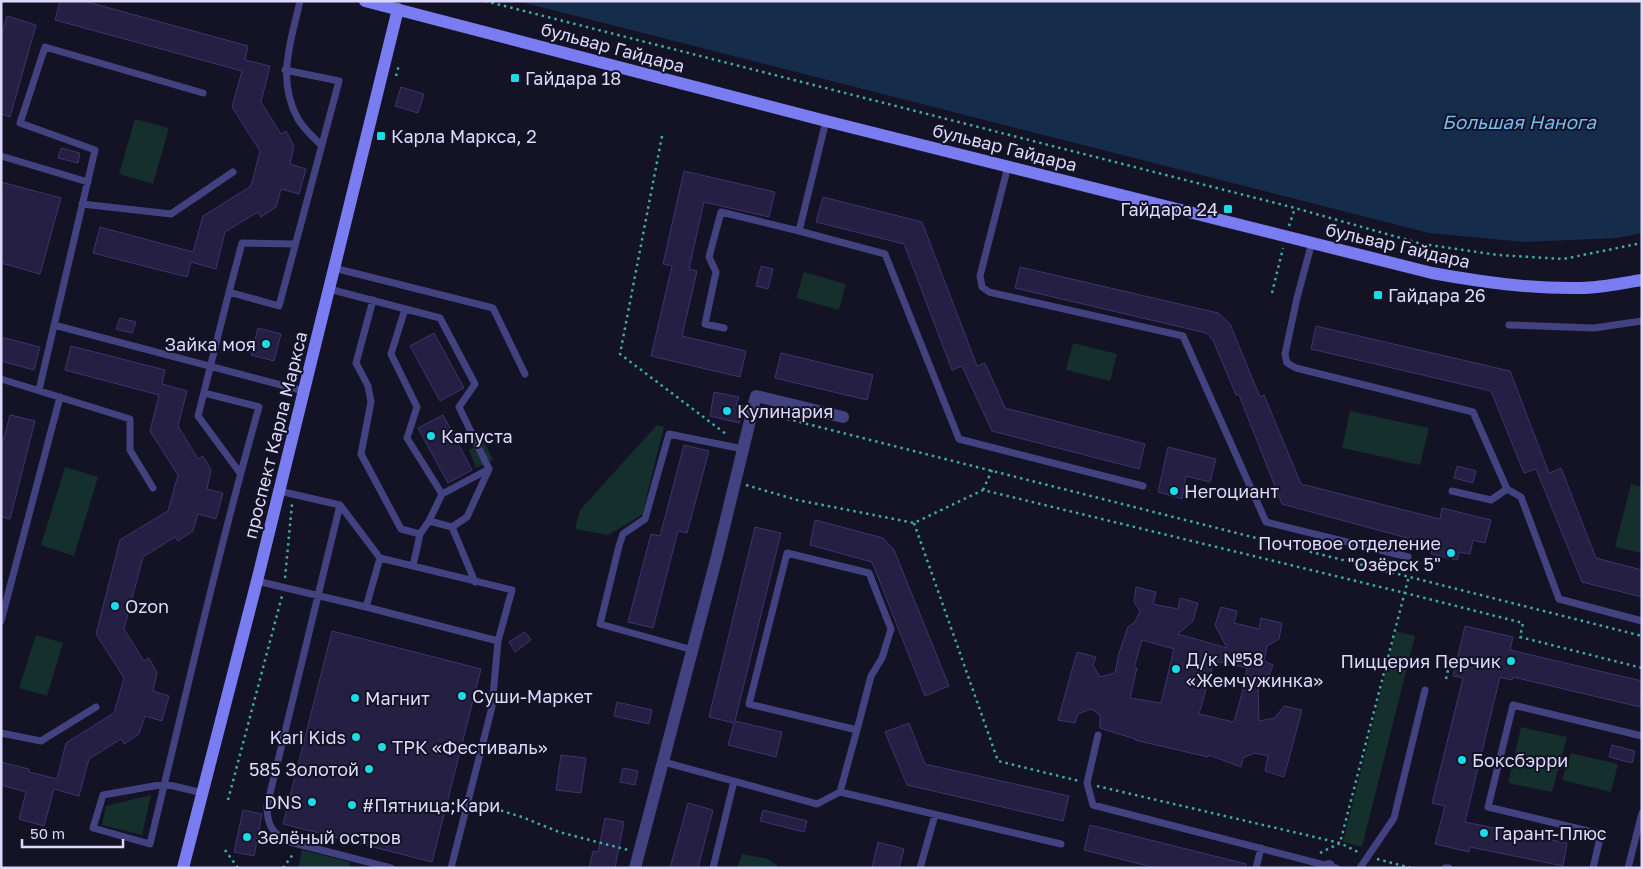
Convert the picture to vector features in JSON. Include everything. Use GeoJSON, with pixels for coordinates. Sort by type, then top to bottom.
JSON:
{"type":"FeatureCollection","features":[{"type":"Feature","properties":{"kind":"street","name":"бульвар Гайдара"},"geometry":{"type":"LineString","coordinates":[[366,1],[826,121],[1432,273],[1483,283],[1532,287],[1583,288],[1642,280]]}},
{"type":"Feature","properties":{"kind":"street","name":"проспект Карла Маркса"},"geometry":{"type":"LineString","coordinates":[[183,868],[257,581],[398,9]]}},
{"type":"Feature","properties":{"kind":"street"},"geometry":{"type":"LineString","coordinates":[[635,868],[693,650],[756,396],[843,418]]}},
{"type":"Feature","properties":{"kind":"lane"},"geometry":{"type":"LineString","coordinates":[[300,1],[285,70],[288,96],[298,120],[320,145]]}},
{"type":"Feature","properties":{"kind":"lane"},"geometry":{"type":"LineString","coordinates":[[39,390],[95,150],[20,123],[45,47],[203,93]]}},
{"type":"Feature","properties":{"kind":"lane"},"geometry":{"type":"LineString","coordinates":[[229,292],[279,306],[320,145],[339,81],[285,70]]}},
{"type":"Feature","properties":{"kind":"lane"},"geometry":{"type":"LineString","coordinates":[[799,230],[826,121]]}},
{"type":"Feature","properties":{"kind":"lane"},"geometry":{"type":"LineString","coordinates":[[1,156],[88,182]]}},
{"type":"Feature","properties":{"kind":"lane"},"geometry":{"type":"LineString","coordinates":[[1008,166],[980,276],[982,286],[989,292],[1183,336],[1266,522],[1408,557]]}},
{"type":"Feature","properties":{"kind":"lane"},"geometry":{"type":"LineString","coordinates":[[82,204],[171,214],[233,172]]}},
{"type":"Feature","properties":{"kind":"lane"},"geometry":{"type":"LineString","coordinates":[[724,328],[705,324],[716,272],[709,256],[721,212],[799,230],[885,254],[959,440],[1143,486]]}},
{"type":"Feature","properties":{"kind":"lane"},"geometry":{"type":"LineString","coordinates":[[1312,242],[1285,354],[1288,363],[1296,368],[1473,412],[1507,489],[1521,497],[1559,599],[1642,621]]}},
{"type":"Feature","properties":{"kind":"lane"},"geometry":{"type":"LineString","coordinates":[[240,473],[198,416],[210,366],[242,243],[295,244]]}},
{"type":"Feature","properties":{"kind":"lane"},"geometry":{"type":"LineString","coordinates":[[334,268],[493,308],[525,374]]}},
{"type":"Feature","properties":{"kind":"lane"},"geometry":{"type":"LineString","coordinates":[[329,289],[440,318],[475,384],[459,407],[489,469]]}},
{"type":"Feature","properties":{"kind":"lane"},"geometry":{"type":"LineString","coordinates":[[373,300],[356,363],[368,386],[371,402],[361,454],[400,529],[420,534]]}},
{"type":"Feature","properties":{"kind":"lane"},"geometry":{"type":"LineString","coordinates":[[405,309],[391,354],[418,407],[406,438],[442,494]]}},
{"type":"Feature","properties":{"kind":"lane"},"geometry":{"type":"LineString","coordinates":[[1509,325],[1594,328],[1642,321]]}},
{"type":"Feature","properties":{"kind":"lane"},"geometry":{"type":"LineString","coordinates":[[54,325],[304,391]]}},
{"type":"Feature","properties":{"kind":"lane"},"geometry":{"type":"LineString","coordinates":[[1,379],[130,419],[130,450],[152,488]]}},
{"type":"Feature","properties":{"kind":"lane"},"geometry":{"type":"LineString","coordinates":[[203,793],[165,784],[102,795],[93,828],[150,844],[165,784],[240,473],[259,408],[204,392]]}},
{"type":"Feature","properties":{"kind":"lane"},"geometry":{"type":"LineString","coordinates":[[1,621],[60,397]]}},
{"type":"Feature","properties":{"kind":"lane"},"geometry":{"type":"LineString","coordinates":[[693,650],[600,624],[619,546],[623,534],[645,520],[669,434],[743,448]]}},
{"type":"Feature","properties":{"kind":"lane"},"geometry":{"type":"LineString","coordinates":[[412,566],[420,534],[429,521],[442,494],[489,469]]}},
{"type":"Feature","properties":{"kind":"lane"},"geometry":{"type":"LineString","coordinates":[[429,521],[452,527],[467,517],[489,469]]}},
{"type":"Feature","properties":{"kind":"lane"},"geometry":{"type":"LineString","coordinates":[[1452,491],[1492,500],[1507,489]]}},
{"type":"Feature","properties":{"kind":"lane"},"geometry":{"type":"LineString","coordinates":[[279,491],[340,505],[380,558],[512,590],[498,641],[492,708],[451,868]]}},
{"type":"Feature","properties":{"kind":"lane"},"geometry":{"type":"LineString","coordinates":[[340,505],[267,806],[267,818],[272,830],[279,838],[391,868]]}},
{"type":"Feature","properties":{"kind":"lane"},"geometry":{"type":"LineString","coordinates":[[452,527],[475,582]]}},
{"type":"Feature","properties":{"kind":"lane"},"geometry":{"type":"LineString","coordinates":[[840,792],[857,730],[871,676],[882,658],[891,629],[869,573],[787,553],[749,704],[857,730]]}},
{"type":"Feature","properties":{"kind":"lane"},"geometry":{"type":"LineString","coordinates":[[366,607],[380,558]]}},
{"type":"Feature","properties":{"kind":"lane"},"geometry":{"type":"LineString","coordinates":[[257,581],[498,641]]}},
{"type":"Feature","properties":{"kind":"lane"},"geometry":{"type":"LineString","coordinates":[[1360,868],[1394,818],[1425,690]]}},
{"type":"Feature","properties":{"kind":"lane"},"geometry":{"type":"LineString","coordinates":[[1593,868],[1602,834],[1488,807],[1513,704],[1642,736]]}},
{"type":"Feature","properties":{"kind":"lane"},"geometry":{"type":"LineString","coordinates":[[1,733],[41,741],[96,706]]}},
{"type":"Feature","properties":{"kind":"lane"},"geometry":{"type":"LineString","coordinates":[[1098,735],[1087,783],[1093,805],[1331,867]]}},
{"type":"Feature","properties":{"kind":"lane"},"geometry":{"type":"LineString","coordinates":[[664,762],[817,804],[840,792],[1061,844]]}},
{"type":"Feature","properties":{"kind":"lane"},"geometry":{"type":"LineString","coordinates":[[713,868],[734,781]]}},
{"type":"Feature","properties":{"kind":"lane"},"geometry":{"type":"LineString","coordinates":[[1628,868],[1638,843],[1642,813]]}},
{"type":"Feature","properties":{"kind":"lane"},"geometry":{"type":"LineString","coordinates":[[920,868],[935,815]]}},
{"type":"Feature","properties":{"kind":"lane"},"geometry":{"type":"LineString","coordinates":[[1256,868],[1261,848]]}},
{"type":"Feature","properties":{"kind":"path"},"geometry":{"type":"LineString","coordinates":[[485,1],[1295,208],[1422,244],[1498,255],[1563,259],[1642,243]]}},
{"type":"Feature","properties":{"kind":"path"},"geometry":{"type":"LineString","coordinates":[[394,84],[399,65]]}},
{"type":"Feature","properties":{"kind":"path"},"geometry":{"type":"LineString","coordinates":[[662,136],[620,354],[716,425],[743,448]]}},
{"type":"Feature","properties":{"kind":"path"},"geometry":{"type":"LineString","coordinates":[[768,414],[1642,636]]}},
{"type":"Feature","properties":{"kind":"path"},"geometry":{"type":"LineString","coordinates":[[983,490],[992,470]]}},
{"type":"Feature","properties":{"kind":"path"},"geometry":{"type":"LineString","coordinates":[[735,482],[797,500],[914,523],[983,490],[1523,623],[1520,637],[1642,668]]}},
{"type":"Feature","properties":{"kind":"path"},"geometry":{"type":"LineString","coordinates":[[228,800],[285,588],[293,494]]}},
{"type":"Feature","properties":{"kind":"path"},"geometry":{"type":"LineString","coordinates":[[914,523],[998,762],[1340,844],[1367,856],[1411,868]]}},
{"type":"Feature","properties":{"kind":"path"},"geometry":{"type":"LineString","coordinates":[[1340,844],[1410,576]]}},
{"type":"Feature","properties":{"kind":"path"},"geometry":{"type":"LineString","coordinates":[[1446,679],[1448,670]]}},
{"type":"Feature","properties":{"kind":"path"},"geometry":{"type":"LineString","coordinates":[[468,801],[522,817],[559,832],[639,853]]}},
{"type":"Feature","properties":{"kind":"path"},"geometry":{"type":"LineString","coordinates":[[1306,860],[1340,844]]}},
{"type":"Feature","properties":{"kind":"path"},"geometry":{"type":"LineString","coordinates":[[283,868],[300,845]]}},
{"type":"Feature","properties":{"kind":"path"},"geometry":{"type":"LineString","coordinates":[[225,850],[238,868]]}},
{"type":"Feature","properties":{"kind":"green space"},"geometry":{"type":"Polygon","coordinates":[[[135,119],[169,128],[153,184],[119,174],[135,119]]]}},
{"type":"Feature","properties":{"kind":"green space"},"geometry":{"type":"Polygon","coordinates":[[[804,272],[846,284],[839,310],[796,298],[804,272]]]}},
{"type":"Feature","properties":{"kind":"green space"},"geometry":{"type":"Polygon","coordinates":[[[1073,343],[1117,354],[1110,381],[1066,370],[1073,343]]]}},
{"type":"Feature","properties":{"kind":"green space"},"geometry":{"type":"Polygon","coordinates":[[[1350,411],[1429,428],[1420,465],[1342,448],[1350,411]]]}},
{"type":"Feature","properties":{"kind":"green space"},"geometry":{"type":"Polygon","coordinates":[[[657,425],[664,427],[642,515],[608,535],[575,529],[580,510],[657,425]]]}},
{"type":"Feature","properties":{"kind":"green space"},"geometry":{"type":"Polygon","coordinates":[[[484,441],[493,460],[476,468],[469,450],[484,441]]]}},
{"type":"Feature","properties":{"kind":"green space"},"geometry":{"type":"Polygon","coordinates":[[[65,467],[98,477],[74,556],[41,545],[65,467]]]}},
{"type":"Feature","properties":{"kind":"green space"},"geometry":{"type":"Polygon","coordinates":[[[1631,484],[1642,487],[1642,553],[1615,547],[1631,484]]]}},
{"type":"Feature","properties":{"kind":"green space"},"geometry":{"type":"Polygon","coordinates":[[[1396,631],[1415,636],[1362,847],[1343,842],[1396,631]]]}},
{"type":"Feature","properties":{"kind":"green space"},"geometry":{"type":"Polygon","coordinates":[[[36,635],[63,643],[47,696],[19,688],[36,635]]]}},
{"type":"Feature","properties":{"kind":"green space"},"geometry":{"type":"Polygon","coordinates":[[[1521,727],[1567,737],[1552,792],[1508,783],[1521,727]]]}},
{"type":"Feature","properties":{"kind":"green space"},"geometry":{"type":"Polygon","coordinates":[[[1571,753],[1618,764],[1611,792],[1562,780],[1571,753]]]}},
{"type":"Feature","properties":{"kind":"green space"},"geometry":{"type":"Polygon","coordinates":[[[151,795],[142,835],[102,825],[106,806],[151,795]]]}},
{"type":"Feature","properties":{"kind":"green space"},"geometry":{"type":"Polygon","coordinates":[[[302,850],[350,862],[349,868],[298,868],[302,850]]]}},
{"type":"Feature","properties":{"kind":"green space"},"geometry":{"type":"Polygon","coordinates":[[[742,854],[768,859],[778,866],[776,868],[737,868],[742,854]]]}},
{"type":"Feature","properties":{"kind":"water","name":"Большая Нанога"},"geometry":{"type":"Polygon","coordinates":[[[517,1],[1642,1],[1642,233],[1617,238],[1524,242],[1429,233],[517,1]]]}},
{"type":"Feature","properties":{"kind":"building"},"geometry":{"type":"Polygon","coordinates":[[[60,1],[84,1],[248,46],[245,60],[270,66],[261,102],[281,134],[286,131],[294,146],[290,164],[306,169],[299,194],[281,189],[276,207],[261,217],[258,212],[225,232],[216,269],[191,262],[187,277],[93,253],[100,227],[193,252],[203,216],[251,186],[260,151],[232,107],[242,71],[55,20],[60,1]]]}},
{"type":"Feature","properties":{"kind":"building"},"geometry":{"type":"Polygon","coordinates":[[[7,16],[36,25],[10,117],[1,114],[1,37],[7,16]]]}},
{"type":"Feature","properties":{"kind":"building"},"geometry":{"type":"Polygon","coordinates":[[[401,87],[424,94],[418,113],[395,106],[401,87]]]}},
{"type":"Feature","properties":{"kind":"building"},"geometry":{"type":"Polygon","coordinates":[[[61,148],[80,153],[78,163],[58,158],[61,148]]]}},
{"type":"Feature","properties":{"kind":"building"},"geometry":{"type":"Polygon","coordinates":[[[684,171],[775,192],[769,217],[704,202],[689,269],[697,271],[682,336],[746,351],[740,377],[651,356],[672,266],[663,264],[684,171]]]}},
{"type":"Feature","properties":{"kind":"building"},"geometry":{"type":"Polygon","coordinates":[[[1,182],[61,198],[40,274],[1,263],[1,182]]]}},
{"type":"Feature","properties":{"kind":"building"},"geometry":{"type":"Polygon","coordinates":[[[823,197],[922,222],[977,366],[985,363],[1005,408],[1145,444],[1139,469],[992,431],[962,366],[952,370],[904,244],[816,222],[823,197]]]}},
{"type":"Feature","properties":{"kind":"building"},"geometry":{"type":"Polygon","coordinates":[[[761,266],[773,269],[768,289],[756,286],[761,266]]]}},
{"type":"Feature","properties":{"kind":"building"},"geometry":{"type":"Polygon","coordinates":[[[1020,267],[1218,313],[1230,324],[1260,397],[1264,395],[1301,484],[1440,519],[1442,508],[1491,520],[1485,543],[1473,540],[1470,554],[1459,552],[1457,560],[1431,554],[1433,545],[1282,504],[1239,395],[1236,395],[1213,340],[1206,333],[1015,288],[1020,267]]]}},
{"type":"Feature","properties":{"kind":"building"},"geometry":{"type":"Polygon","coordinates":[[[120,318],[136,322],[132,333],[116,329],[120,318]]]}},
{"type":"Feature","properties":{"kind":"building"},"geometry":{"type":"Polygon","coordinates":[[[1316,326],[1510,371],[1549,473],[1561,468],[1596,558],[1642,570],[1642,597],[1582,582],[1536,469],[1524,473],[1491,391],[1311,349],[1316,326]]]}},
{"type":"Feature","properties":{"kind":"building","name":"Зайка моя"},"geometry":{"type":"Polygon","coordinates":[[[258,328],[281,334],[274,361],[251,355],[258,328]]]}},
{"type":"Feature","properties":{"kind":"building"},"geometry":{"type":"Polygon","coordinates":[[[434,333],[464,388],[440,401],[410,346],[434,333]]]}},
{"type":"Feature","properties":{"kind":"building"},"geometry":{"type":"Polygon","coordinates":[[[1,337],[40,347],[34,370],[1,361],[1,337]]]}},
{"type":"Feature","properties":{"kind":"building"},"geometry":{"type":"Polygon","coordinates":[[[71,346],[165,370],[162,384],[187,391],[178,426],[198,459],[203,456],[211,470],[207,489],[223,493],[216,519],[198,514],[193,531],[178,541],[175,537],[143,557],[124,629],[144,661],[149,658],[157,673],[153,691],[169,696],[162,721],[145,716],[139,734],[124,744],[121,739],[89,759],[79,796],[54,789],[44,826],[19,819],[26,792],[1,785],[1,762],[57,779],[66,743],[114,713],[124,678],[96,634],[120,540],[168,511],[178,475],[150,431],[159,395],[65,370],[71,346]]]}},
{"type":"Feature","properties":{"kind":"building"},"geometry":{"type":"Polygon","coordinates":[[[781,353],[873,375],[867,400],[775,378],[781,353]]]}},
{"type":"Feature","properties":{"kind":"building","name":"Кулинария"},"geometry":{"type":"Polygon","coordinates":[[[714,392],[739,397],[736,405],[744,406],[739,423],[710,416],[714,392]]]}},
{"type":"Feature","properties":{"kind":"building"},"geometry":{"type":"Polygon","coordinates":[[[10,415],[35,421],[10,519],[1,517],[1,449],[10,415]]]}},
{"type":"Feature","properties":{"kind":"building"},"geometry":{"type":"Polygon","coordinates":[[[443,415],[472,470],[448,483],[418,428],[443,415]]]}},
{"type":"Feature","properties":{"kind":"building"},"geometry":{"type":"Polygon","coordinates":[[[684,445],[709,451],[687,533],[678,531],[653,628],[628,622],[651,534],[660,536],[684,445]]]}},
{"type":"Feature","properties":{"kind":"building"},"geometry":{"type":"Polygon","coordinates":[[[1168,447],[1216,459],[1210,482],[1186,476],[1182,499],[1158,492],[1168,447]]]}},
{"type":"Feature","properties":{"kind":"building"},"geometry":{"type":"Polygon","coordinates":[[[1457,466],[1476,471],[1473,483],[1454,478],[1457,466]]]}},
{"type":"Feature","properties":{"kind":"building"},"geometry":{"type":"Polygon","coordinates":[[[815,520],[883,538],[894,550],[949,686],[925,696],[872,562],[810,545],[815,520]]]}},
{"type":"Feature","properties":{"kind":"building"},"geometry":{"type":"Polygon","coordinates":[[[755,527],[781,533],[735,721],[782,732],[776,757],[728,745],[734,723],[709,717],[755,527]]]}},
{"type":"Feature","properties":{"kind":"building"},"geometry":{"type":"Polygon","coordinates":[[[1136,587],[1156,592],[1153,604],[1178,609],[1180,598],[1198,603],[1193,621],[1178,634],[1227,648],[1215,625],[1221,607],[1237,611],[1234,623],[1259,629],[1261,618],[1282,623],[1279,639],[1267,646],[1264,661],[1273,665],[1266,684],[1258,682],[1259,721],[1275,718],[1284,706],[1302,710],[1284,777],[1265,771],[1268,756],[1255,753],[1243,758],[1241,767],[1209,755],[1208,757],[1135,740],[1100,728],[1100,715],[1091,709],[1078,714],[1075,723],[1058,720],[1077,652],[1096,657],[1093,665],[1100,677],[1115,673],[1119,653],[1128,627],[1135,622],[1140,611],[1134,602],[1136,587]],[[1142,640],[1134,668],[1137,668],[1130,698],[1161,703],[1174,649],[1142,640]],[[1214,661],[1199,714],[1234,722],[1246,679],[1247,668],[1214,661]]]}},
{"type":"Feature","properties":{"kind":"building"},"geometry":{"type":"Polygon","coordinates":[[[1465,626],[1513,637],[1510,650],[1642,681],[1640,707],[1513,677],[1512,680],[1500,677],[1465,822],[1567,843],[1563,866],[1470,847],[1469,852],[1435,844],[1445,806],[1432,803],[1463,678],[1453,676],[1465,626]]]}},
{"type":"Feature","properties":{"kind":"building","name":"ТРК «Фестиваль»"},"geometry":{"type":"Polygon","coordinates":[[[332,631],[481,669],[432,862],[283,824],[332,631]]]}},
{"type":"Feature","properties":{"kind":"building"},"geometry":{"type":"Polygon","coordinates":[[[525,632],[531,640],[515,652],[509,642],[525,632]]]}},
{"type":"Feature","properties":{"kind":"building"},"geometry":{"type":"Polygon","coordinates":[[[617,702],[652,710],[649,724],[614,716],[617,702]]]}},
{"type":"Feature","properties":{"kind":"building"},"geometry":{"type":"Polygon","coordinates":[[[909,723],[925,764],[1069,796],[1063,821],[907,785],[885,732],[909,723]]]}},
{"type":"Feature","properties":{"kind":"building"},"geometry":{"type":"Polygon","coordinates":[[[1612,745],[1635,751],[1632,763],[1609,757],[1612,745]]]}},
{"type":"Feature","properties":{"kind":"building"},"geometry":{"type":"Polygon","coordinates":[[[561,755],[586,758],[581,793],[556,790],[561,755]]]}},
{"type":"Feature","properties":{"kind":"building"},"geometry":{"type":"Polygon","coordinates":[[[623,768],[638,771],[635,785],[620,782],[623,768]]]}},
{"type":"Feature","properties":{"kind":"building"},"geometry":{"type":"Polygon","coordinates":[[[688,803],[713,810],[698,868],[670,868],[688,803]]]}},
{"type":"Feature","properties":{"kind":"building","name":"Зелёный остров"},"geometry":{"type":"Polygon","coordinates":[[[243,810],[262,814],[254,856],[234,852],[243,810]]]}},
{"type":"Feature","properties":{"kind":"building"},"geometry":{"type":"Polygon","coordinates":[[[763,810],[807,821],[804,832],[760,821],[763,810]]]}},
{"type":"Feature","properties":{"kind":"building"},"geometry":{"type":"Polygon","coordinates":[[[605,818],[624,822],[615,868],[589,868],[593,851],[598,852],[605,818]]]}},
{"type":"Feature","properties":{"kind":"building"},"geometry":{"type":"Polygon","coordinates":[[[1090,825],[1246,864],[1245,868],[1156,868],[1084,850],[1090,825]]]}},
{"type":"Feature","properties":{"kind":"building"},"geometry":{"type":"Polygon","coordinates":[[[878,842],[904,849],[899,868],[872,868],[878,842]]]}},
{"type":"Feature","properties":{"kind":"place","name":"Гайдара 18"},"geometry":{"type":"Point","coordinates":[515,78]}},
{"type":"Feature","properties":{"kind":"place","name":"Карла Маркса, 2"},"geometry":{"type":"Point","coordinates":[381,136]}},
{"type":"Feature","properties":{"kind":"place","name":"Гайдара 24"},"geometry":{"type":"Point","coordinates":[1228,209]}},
{"type":"Feature","properties":{"kind":"place","name":"Гайдара 26"},"geometry":{"type":"Point","coordinates":[1378,295]}},
{"type":"Feature","properties":{"kind":"place","name":"Зайка моя"},"geometry":{"type":"Point","coordinates":[266,344]}},
{"type":"Feature","properties":{"kind":"place","name":"Кулинария"},"geometry":{"type":"Point","coordinates":[727,411]}},
{"type":"Feature","properties":{"kind":"place","name":"Капуста"},"geometry":{"type":"Point","coordinates":[431,436]}},
{"type":"Feature","properties":{"kind":"place","name":"Негоциант"},"geometry":{"type":"Point","coordinates":[1174,491]}},
{"type":"Feature","properties":{"kind":"place","name":"Почтовое отделение \"Озёрск 5\""},"geometry":{"type":"Point","coordinates":[1451,553]}},
{"type":"Feature","properties":{"kind":"place","name":"Ozon"},"geometry":{"type":"Point","coordinates":[115,606]}},
{"type":"Feature","properties":{"kind":"place","name":"Пиццерия Перчик"},"geometry":{"type":"Point","coordinates":[1511,661]}},
{"type":"Feature","properties":{"kind":"place","name":"Д/к №58 «Жемчужинка»"},"geometry":{"type":"Point","coordinates":[1176,669]}},
{"type":"Feature","properties":{"kind":"place","name":"Суши-Маркет"},"geometry":{"type":"Point","coordinates":[462,696]}},
{"type":"Feature","properties":{"kind":"place","name":"Магнит"},"geometry":{"type":"Point","coordinates":[355,698]}},
{"type":"Feature","properties":{"kind":"place","name":"Kari Kids"},"geometry":{"type":"Point","coordinates":[356,737]}},
{"type":"Feature","properties":{"kind":"place","name":"ТРК «Фестиваль»"},"geometry":{"type":"Point","coordinates":[382,747]}},
{"type":"Feature","properties":{"kind":"place","name":"Боксбэрри"},"geometry":{"type":"Point","coordinates":[1462,760]}},
{"type":"Feature","properties":{"kind":"place","name":"585 Золотой"},"geometry":{"type":"Point","coordinates":[369,769]}},
{"type":"Feature","properties":{"kind":"place","name":"DNS"},"geometry":{"type":"Point","coordinates":[312,802]}},
{"type":"Feature","properties":{"kind":"place","name":"#Пятница;Кари"},"geometry":{"type":"Point","coordinates":[352,805]}},
{"type":"Feature","properties":{"kind":"place","name":"Гарант-Плюс"},"geometry":{"type":"Point","coordinates":[1484,833]}},
{"type":"Feature","properties":{"kind":"place","name":"Зелёный остров"},"geometry":{"type":"Point","coordinates":[247,837]}}]}
